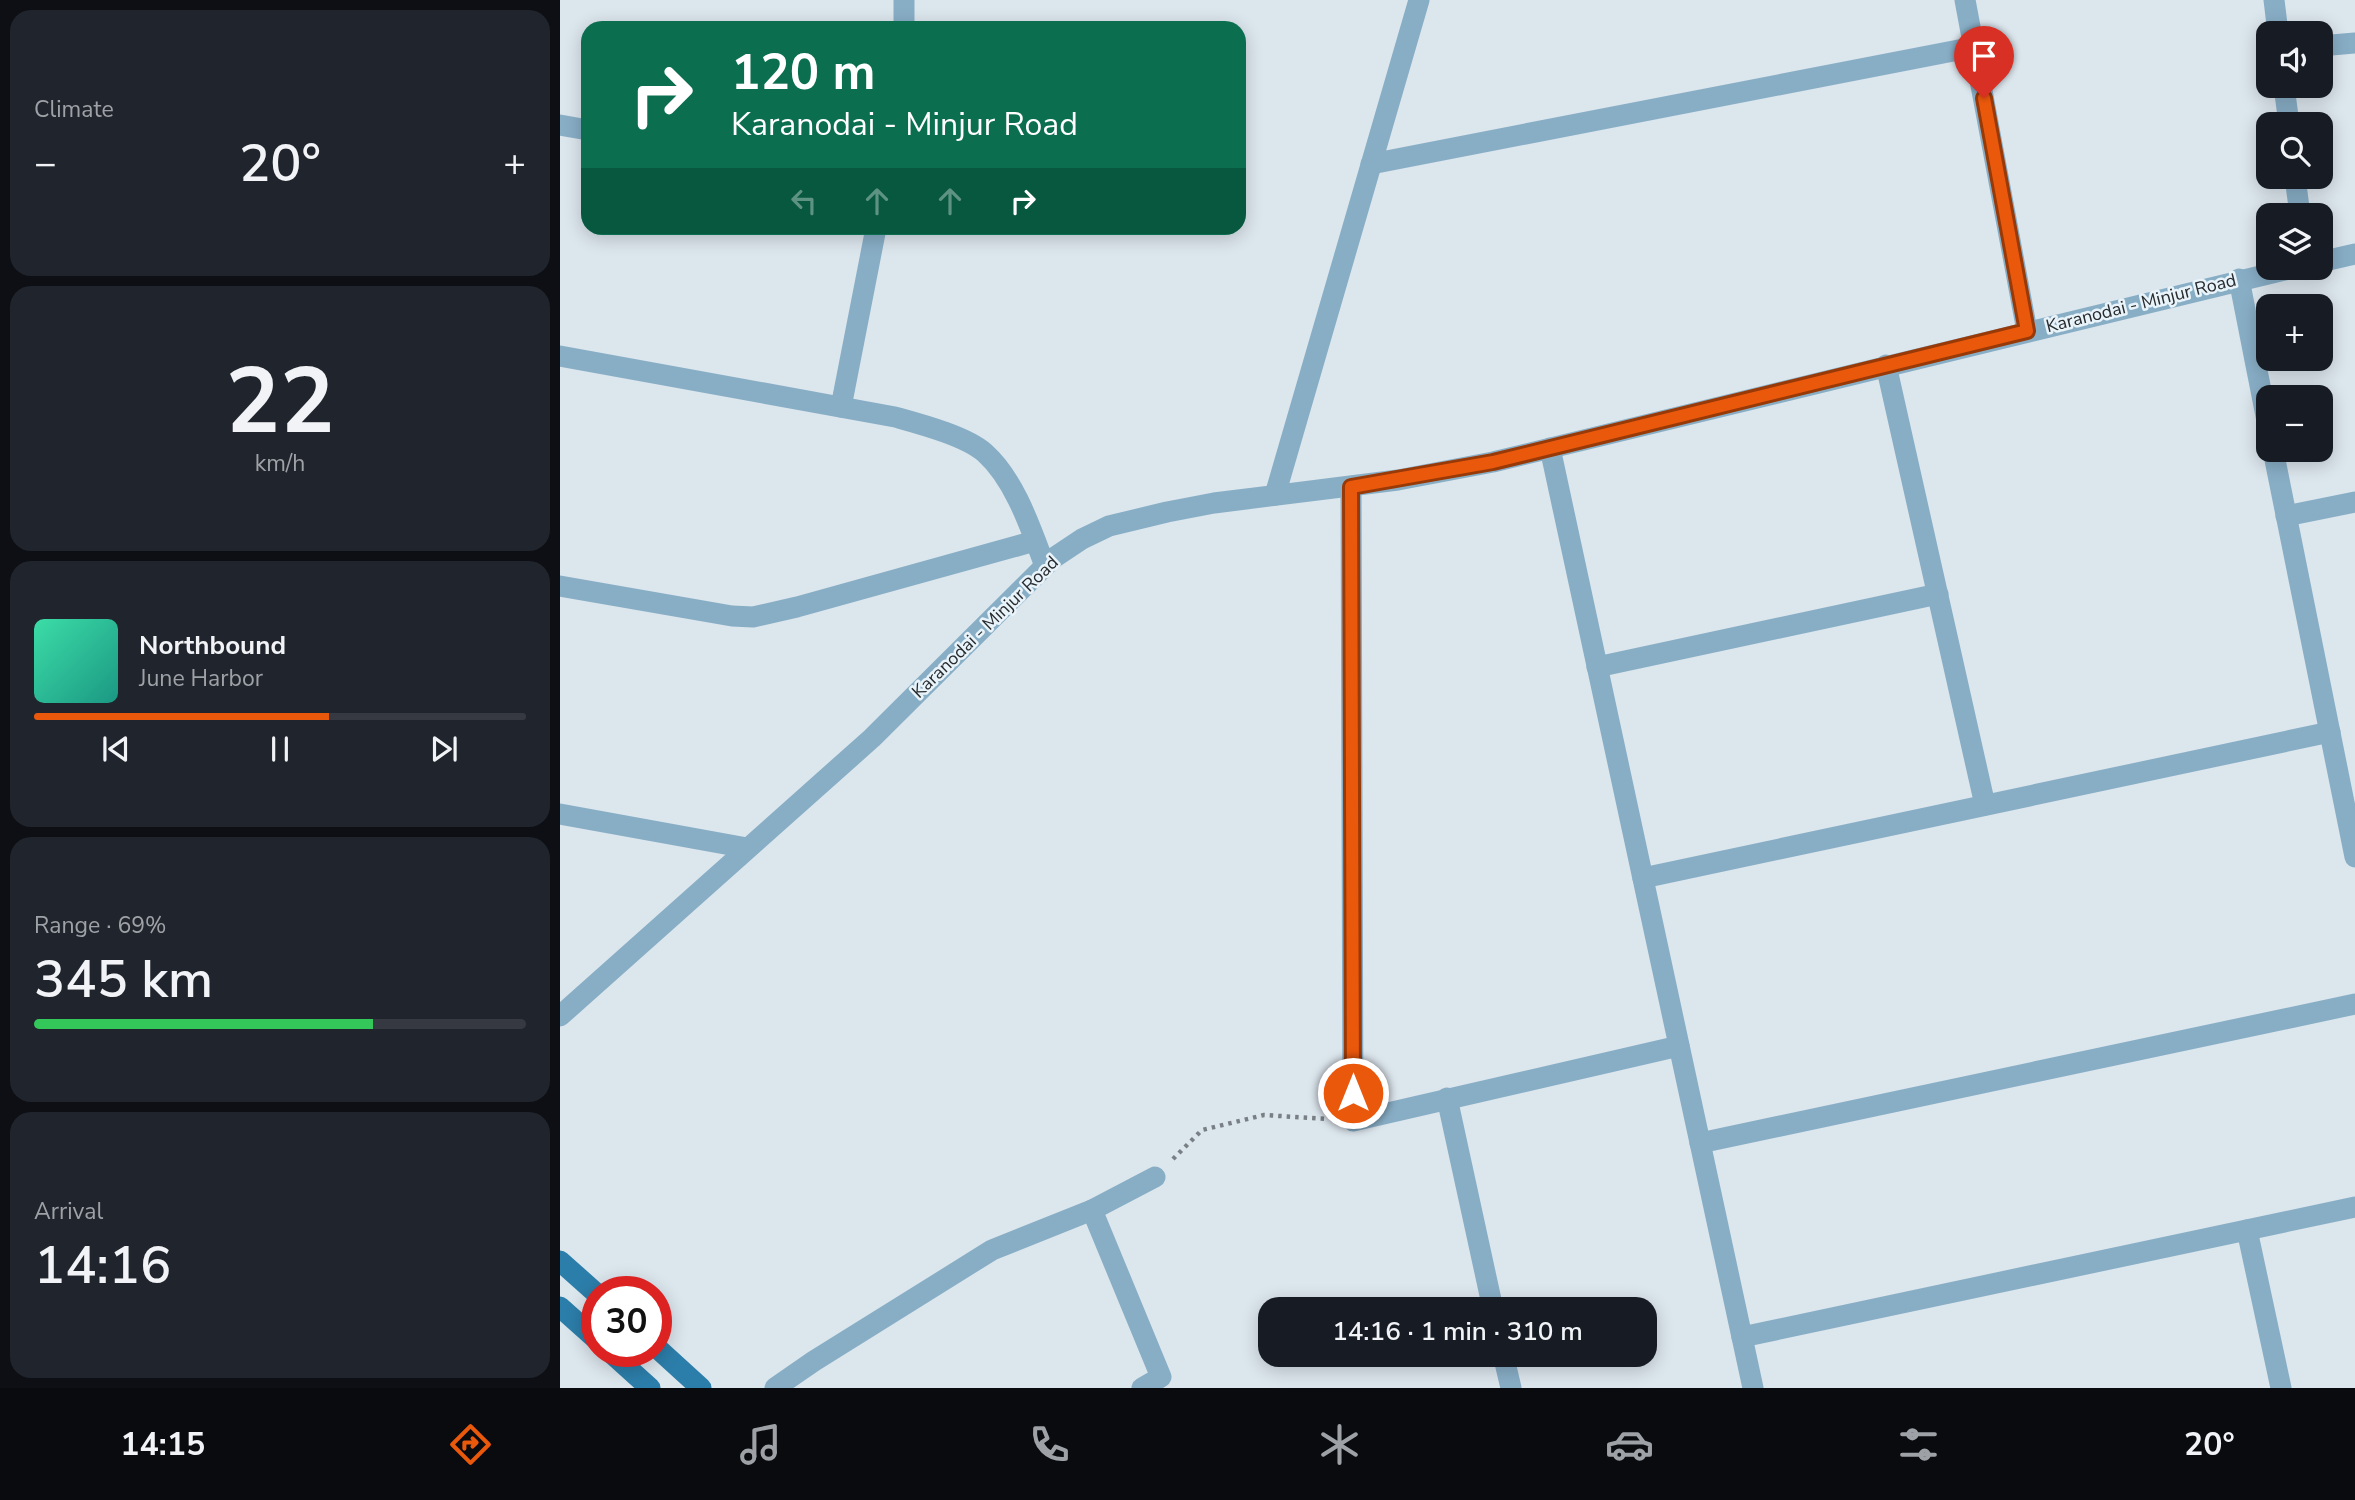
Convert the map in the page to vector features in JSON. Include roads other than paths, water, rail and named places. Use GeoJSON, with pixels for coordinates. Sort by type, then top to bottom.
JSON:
{"type":"FeatureCollection","features":[{"type":"Feature","properties":{"kind":"main road"},"geometry":{"type":"LineString","coordinates":[[560,1261],[581,1280]]}},
{"type":"Feature","properties":{"kind":"main road"},"geometry":{"type":"LineString","coordinates":[[560,1307],[581,1326]]}},
{"type":"Feature","properties":{"kind":"main road"},"geometry":{"type":"LineString","coordinates":[[672,1362],[701,1388]]}},
{"type":"Feature","properties":{"kind":"main road"},"geometry":{"type":"LineString","coordinates":[[627,1367],[650,1388]]}},
{"type":"Feature","properties":{"kind":"street"},"geometry":{"type":"LineString","coordinates":[[904,0],[904,21]]}},
{"type":"Feature","properties":{"kind":"street"},"geometry":{"type":"LineString","coordinates":[[1275,495],[1419,0]]}},
{"type":"Feature","properties":{"kind":"street"},"geometry":{"type":"LineString","coordinates":[[1965,0],[2027,331]]}},
{"type":"Feature","properties":{"kind":"street"},"geometry":{"type":"LineString","coordinates":[[2274,0],[2277,21]]}},
{"type":"Feature","properties":{"kind":"street"},"geometry":{"type":"LineString","coordinates":[[2333,45],[2355,43]]}},
{"type":"Feature","properties":{"kind":"street"},"geometry":{"type":"LineString","coordinates":[[1371,164],[1974,47]]}},
{"type":"Feature","properties":{"kind":"street"},"geometry":{"type":"LineString","coordinates":[[560,125],[581,129]]}},
{"type":"Feature","properties":{"kind":"street"},"geometry":{"type":"LineString","coordinates":[[841,407],[875,235]]}},
{"type":"Feature","properties":{"kind":"street"},"geometry":{"type":"LineString","coordinates":[[2333,259],[2355,254]]}},
{"type":"Feature","properties":{"kind":"street","name":"Karanodai - Minjur Road"},"geometry":{"type":"LineString","coordinates":[[560,1016],[872,738],[1045,566],[1082,539],[1109,526],[1214,503],[1436,474],[2256,276]]}},
{"type":"Feature","properties":{"kind":"street"},"geometry":{"type":"LineString","coordinates":[[2239,279],[2260,385]]}},
{"type":"Feature","properties":{"kind":"street"},"geometry":{"type":"LineString","coordinates":[[560,356],[895,417],[944,432],[984,452],[1010,485],[1045,566]]}},
{"type":"Feature","properties":{"kind":"street"},"geometry":{"type":"LineString","coordinates":[[1886,365],[1985,805]]}},
{"type":"Feature","properties":{"kind":"street"},"geometry":{"type":"LineString","coordinates":[[1550,448],[1753,1388]]}},
{"type":"Feature","properties":{"kind":"street"},"geometry":{"type":"LineString","coordinates":[[2275,462],[2355,857]]}},
{"type":"Feature","properties":{"kind":"street"},"geometry":{"type":"LineString","coordinates":[[1351,487],[1353,1121],[1679,1046]]}},
{"type":"Feature","properties":{"kind":"street"},"geometry":{"type":"LineString","coordinates":[[2286,516],[2355,502]]}},
{"type":"Feature","properties":{"kind":"street"},"geometry":{"type":"LineString","coordinates":[[560,586],[732,616],[753,617],[1035,541]]}},
{"type":"Feature","properties":{"kind":"street"},"geometry":{"type":"LineString","coordinates":[[1597,667],[1938,594]]}},
{"type":"Feature","properties":{"kind":"street"},"geometry":{"type":"LineString","coordinates":[[1643,877],[2330,732]]}},
{"type":"Feature","properties":{"kind":"street"},"geometry":{"type":"LineString","coordinates":[[560,814],[747,848]]}},
{"type":"Feature","properties":{"kind":"street"},"geometry":{"type":"LineString","coordinates":[[1700,1143],[2355,1004]]}},
{"type":"Feature","properties":{"kind":"street"},"geometry":{"type":"LineString","coordinates":[[1447,1098],[1490,1297]]}},
{"type":"Feature","properties":{"kind":"street"},"geometry":{"type":"LineString","coordinates":[[775,1388],[992,1250],[1092,1210],[1155,1177]]}},
{"type":"Feature","properties":{"kind":"street"},"geometry":{"type":"LineString","coordinates":[[1742,1337],[2355,1207]]}},
{"type":"Feature","properties":{"kind":"street"},"geometry":{"type":"LineString","coordinates":[[1092,1210],[1161,1377],[1142,1388]]}},
{"type":"Feature","properties":{"kind":"street"},"geometry":{"type":"LineString","coordinates":[[2247,1230],[2281,1388]]}},
{"type":"Feature","properties":{"kind":"street"},"geometry":{"type":"LineString","coordinates":[[1506,1367],[1511,1388]]}}]}
